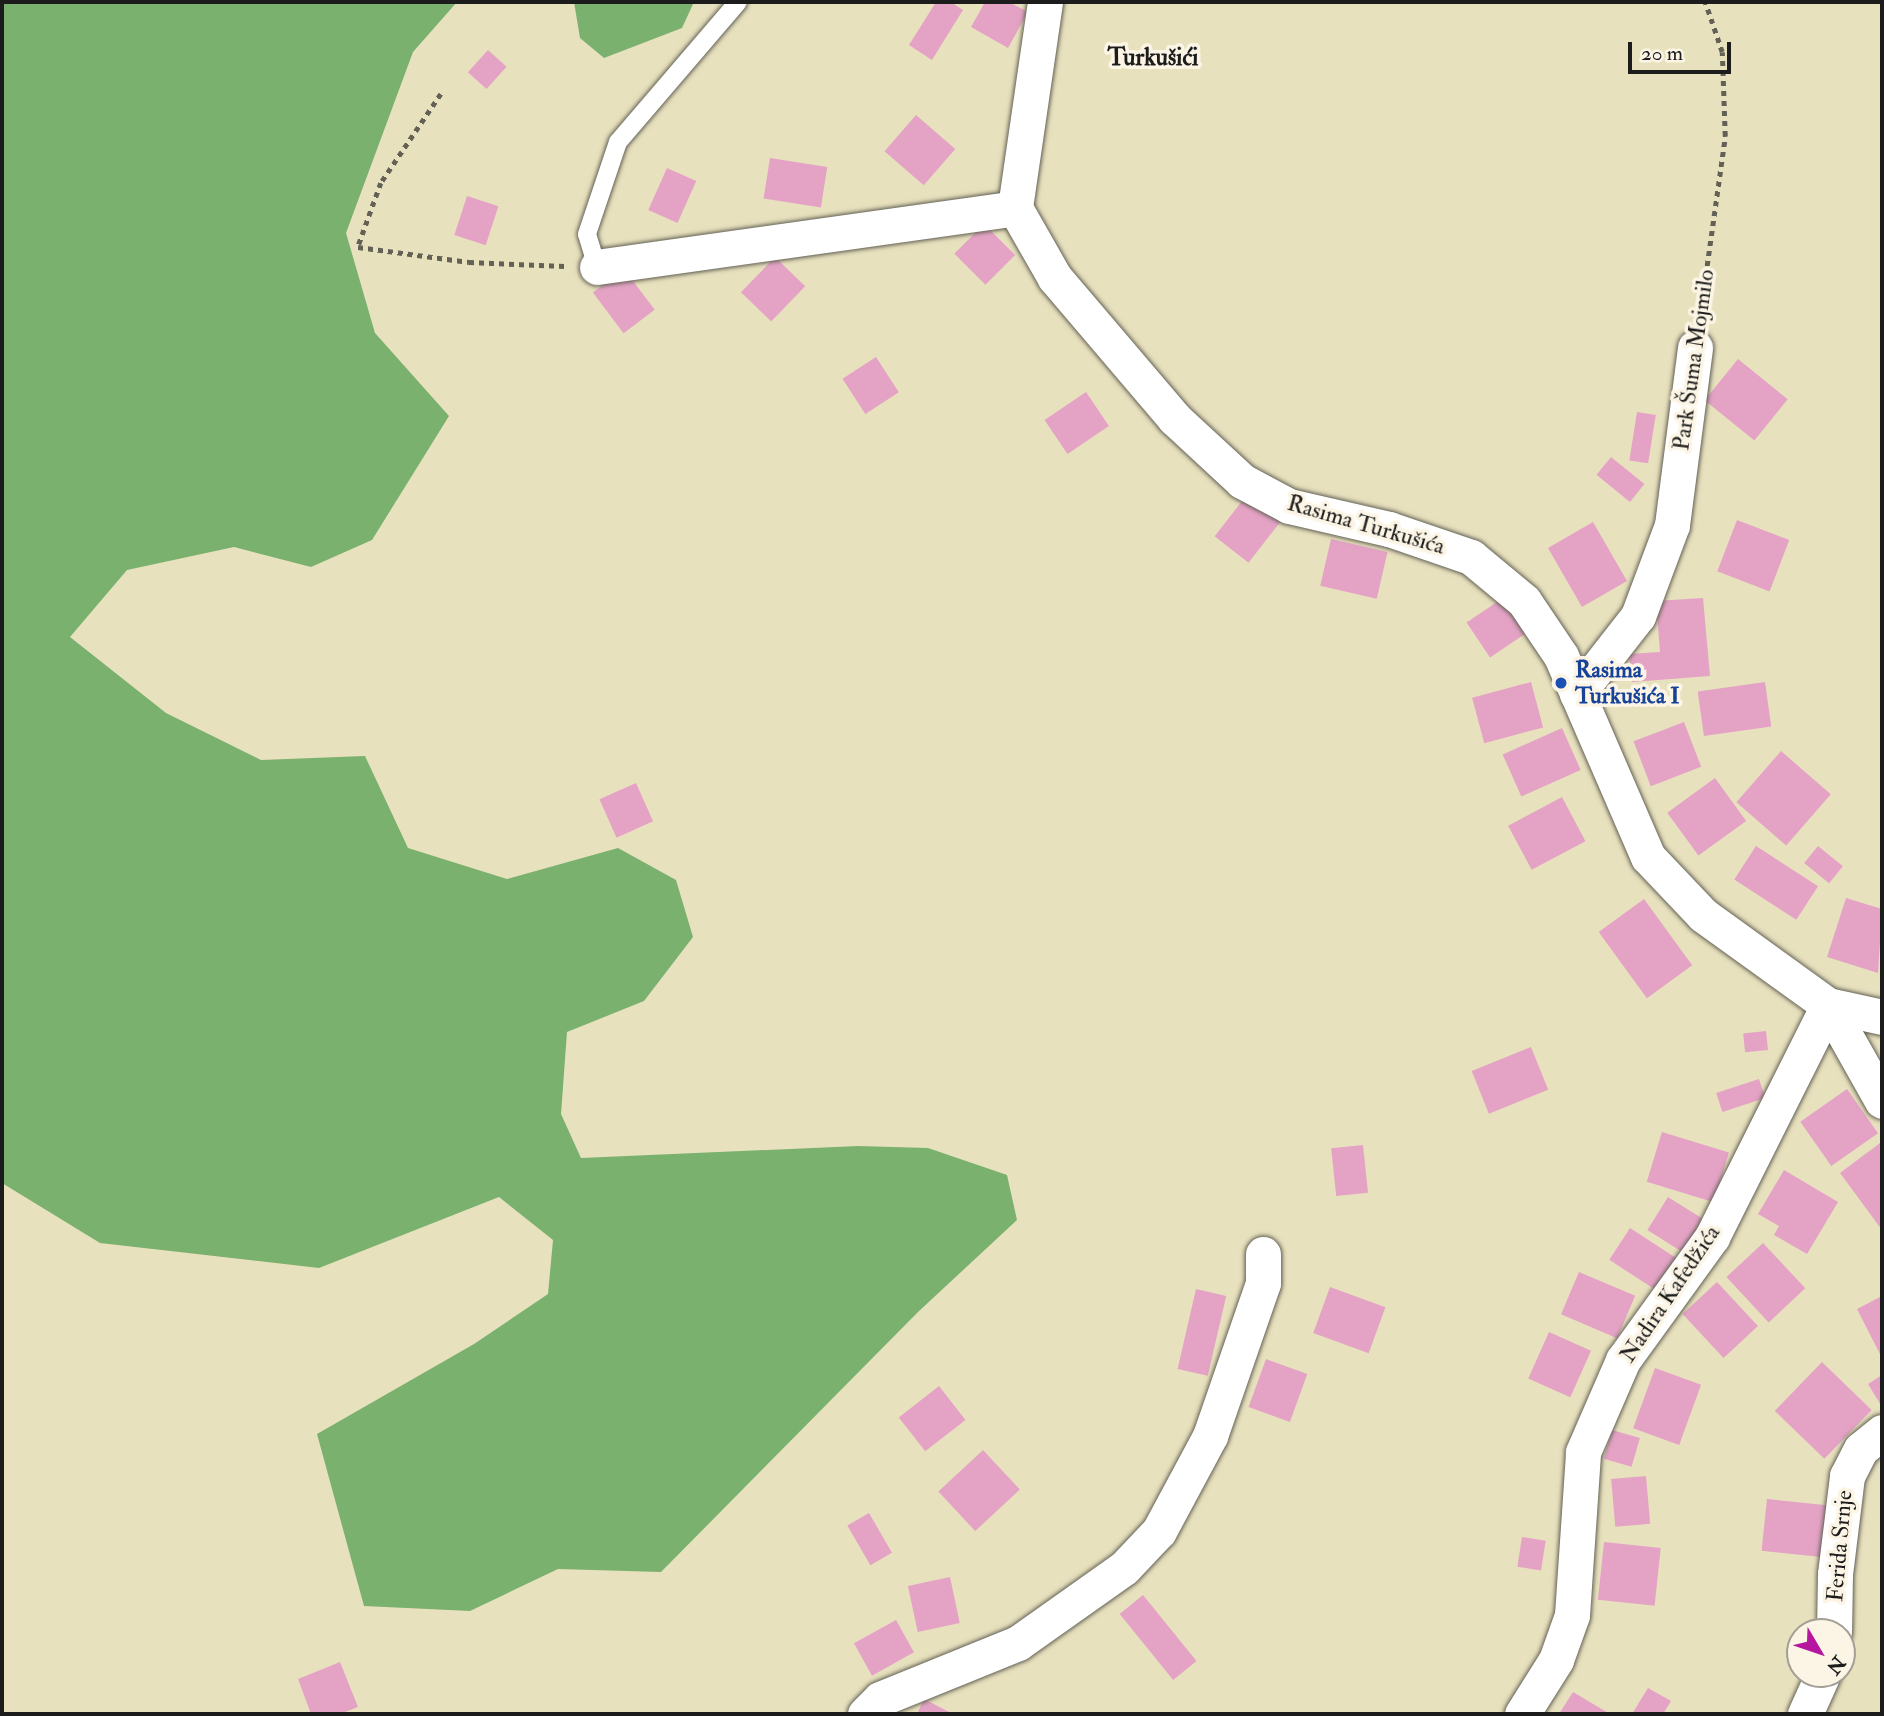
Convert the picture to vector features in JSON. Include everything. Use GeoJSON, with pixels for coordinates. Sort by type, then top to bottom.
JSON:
{"type":"FeatureCollection","features":[{"type":"Feature","properties":{"kind":"street"},"geometry":{"type":"LineString","coordinates":[[597,267],[1015,208],[1045,2]]}},
{"type":"Feature","properties":{"kind":"street","name":"Rasima Turkušića"},"geometry":{"type":"LineString","coordinates":[[1015,208],[1072,297],[1174,418],[1242,481],[1289,506],[1389,529],[1471,557],[1524,601],[1561,656],[1648,857],[1703,915],[1828,1005]]}},
{"type":"Feature","properties":{"kind":"street","name":"Park Šuma Mojmilo"},"geometry":{"type":"LineString","coordinates":[[1577,694],[1638,615],[1672,525],[1695,347]]}},
{"type":"Feature","properties":{"kind":"street"},"geometry":{"type":"LineString","coordinates":[[1828,1005],[1882,1017]]}},
{"type":"Feature","properties":{"kind":"street"},"geometry":{"type":"LineString","coordinates":[[1828,1005],[1882,1101]]}},
{"type":"Feature","properties":{"kind":"street","name":"Nadira Kafedžića"},"geometry":{"type":"LineString","coordinates":[[1522,1714],[1556,1660],[1572,1615],[1583,1452],[1623,1360],[1712,1237],[1828,1005]]}},
{"type":"Feature","properties":{"kind":"street"},"geometry":{"type":"LineString","coordinates":[[865,1714],[880,1699],[1018,1643],[1124,1568],[1158,1531],[1210,1436],[1263,1283],[1263,1254]]}},
{"type":"Feature","properties":{"kind":"street","name":"Ferida Srnje"},"geometry":{"type":"LineString","coordinates":[[1834,1618],[1835,1574],[1847,1475],[1861,1449],[1882,1432]]}},
{"type":"Feature","properties":{"kind":"street"},"geometry":{"type":"LineString","coordinates":[[1805,1714],[1817,1688]]}},
{"type":"Feature","properties":{"kind":"lane"},"geometry":{"type":"LineString","coordinates":[[597,267],[587,234],[618,142],[738,2]]}},
{"type":"Feature","properties":{"kind":"path","name":"Park Šuma Mojmilo"},"geometry":{"type":"LineString","coordinates":[[1695,347],[1725,136],[1722,52],[1705,2]]}},
{"type":"Feature","properties":{"kind":"path"},"geometry":{"type":"LineString","coordinates":[[441,94],[382,183],[358,247],[469,262],[597,267]]}},
{"type":"Feature","properties":{"kind":"green space"},"geometry":{"type":"Polygon","coordinates":[[[2,2],[457,2],[413,52],[346,233],[375,333],[449,416],[372,540],[311,567],[234,547],[127,570],[70,637],[166,713],[261,760],[365,756],[408,848],[507,879],[618,848],[676,880],[693,937],[644,1001],[567,1032],[561,1114],[581,1158],[858,1146],[928,1148],[1007,1175],[1017,1220],[918,1312],[661,1572],[558,1569],[470,1611],[364,1606],[317,1434],[474,1344],[548,1294],[553,1240],[499,1197],[319,1268],[100,1243],[2,1183],[2,2]]]}},
{"type":"Feature","properties":{"kind":"green space"},"geometry":{"type":"Polygon","coordinates":[[[574,2],[694,2],[682,28],[604,58],[580,38],[574,2]]]}},
{"type":"Feature","properties":{"kind":"building"},"geometry":{"type":"Polygon","coordinates":[[[936,2],[951,2],[963,10],[932,60],[909,45],[936,2]]]}},
{"type":"Feature","properties":{"kind":"building"},"geometry":{"type":"Polygon","coordinates":[[[985,2],[1009,2],[1028,12],[1008,48],[971,27],[985,2]]]}},
{"type":"Feature","properties":{"kind":"building"},"geometry":{"type":"Polygon","coordinates":[[[488,50],[507,67],[487,89],[468,72],[488,50]]]}},
{"type":"Feature","properties":{"kind":"building"},"geometry":{"type":"Polygon","coordinates":[[[916,115],[955,149],[924,185],[885,151],[916,115]]]}},
{"type":"Feature","properties":{"kind":"building"},"geometry":{"type":"Polygon","coordinates":[[[770,158],[827,167],[821,208],[764,198],[770,158]]]}},
{"type":"Feature","properties":{"kind":"building"},"geometry":{"type":"Polygon","coordinates":[[[667,168],[696,181],[678,223],[648,210],[667,168]]]}},
{"type":"Feature","properties":{"kind":"building"},"geometry":{"type":"Polygon","coordinates":[[[467,196],[498,206],[486,245],[454,235],[467,196]]]}},
{"type":"Feature","properties":{"kind":"building"},"geometry":{"type":"Polygon","coordinates":[[[984,224],[1015,255],[985,285],[954,254],[984,224]]]}},
{"type":"Feature","properties":{"kind":"building"},"geometry":{"type":"Polygon","coordinates":[[[775,257],[805,286],[771,321],[741,292],[775,257]]]}},
{"type":"Feature","properties":{"kind":"building"},"geometry":{"type":"Polygon","coordinates":[[[624,269],[655,310],[624,333],[593,292],[624,269]]]}},
{"type":"Feature","properties":{"kind":"building"},"geometry":{"type":"Polygon","coordinates":[[[876,357],[899,392],[865,414],[842,379],[876,357]]]}},
{"type":"Feature","properties":{"kind":"building"},"geometry":{"type":"Polygon","coordinates":[[[1738,359],[1788,399],[1754,440],[1705,400],[1738,359]]]}},
{"type":"Feature","properties":{"kind":"building"},"geometry":{"type":"Polygon","coordinates":[[[1086,392],[1109,426],[1067,454],[1045,420],[1086,392]]]}},
{"type":"Feature","properties":{"kind":"building"},"geometry":{"type":"Polygon","coordinates":[[[1637,412],[1656,415],[1648,463],[1629,460],[1637,412]]]}},
{"type":"Feature","properties":{"kind":"building"},"geometry":{"type":"Polygon","coordinates":[[[1611,457],[1644,484],[1630,502],[1597,475],[1611,457]]]}},
{"type":"Feature","properties":{"kind":"building"},"geometry":{"type":"Polygon","coordinates":[[[1246,496],[1280,522],[1248,563],[1215,536],[1246,496]]]}},
{"type":"Feature","properties":{"kind":"building"},"geometry":{"type":"Polygon","coordinates":[[[1737,520],[1789,540],[1770,591],[1717,571],[1737,520]]]}},
{"type":"Feature","properties":{"kind":"building"},"geometry":{"type":"Polygon","coordinates":[[[1593,522],[1627,581],[1582,607],[1548,548],[1593,522]]]}},
{"type":"Feature","properties":{"kind":"building"},"geometry":{"type":"Polygon","coordinates":[[[1331,539],[1388,552],[1377,599],[1320,586],[1331,539]]]}},
{"type":"Feature","properties":{"kind":"building"},"geometry":{"type":"Polygon","coordinates":[[[1503,598],[1526,633],[1490,657],[1467,623],[1503,598]]]}},
{"type":"Feature","properties":{"kind":"building"},"geometry":{"type":"Polygon","coordinates":[[[1703,598],[1710,676],[1632,682],[1629,654],[1660,652],[1656,601],[1703,598]]]}},
{"type":"Feature","properties":{"kind":"building"},"geometry":{"type":"Polygon","coordinates":[[[1531,682],[1543,727],[1484,743],[1472,698],[1531,682]]]}},
{"type":"Feature","properties":{"kind":"building"},"geometry":{"type":"Polygon","coordinates":[[[1765,682],[1771,727],[1704,736],[1698,691],[1765,682]]]}},
{"type":"Feature","properties":{"kind":"building"},"geometry":{"type":"Polygon","coordinates":[[[1684,722],[1701,767],[1651,786],[1634,741],[1684,722]]]}},
{"type":"Feature","properties":{"kind":"building"},"geometry":{"type":"Polygon","coordinates":[[[1562,728],[1581,770],[1521,796],[1503,754],[1562,728]]]}},
{"type":"Feature","properties":{"kind":"building"},"geometry":{"type":"Polygon","coordinates":[[[1781,751],[1831,794],[1786,846],[1736,802],[1781,751]]]}},
{"type":"Feature","properties":{"kind":"building"},"geometry":{"type":"Polygon","coordinates":[[[1715,778],[1746,821],[1698,856],[1667,813],[1715,778]]]}},
{"type":"Feature","properties":{"kind":"building"},"geometry":{"type":"Polygon","coordinates":[[[636,783],[653,821],[617,838],[599,799],[636,783]]]}},
{"type":"Feature","properties":{"kind":"building"},"geometry":{"type":"Polygon","coordinates":[[[1562,797],[1585,841],[1532,870],[1508,826],[1562,797]]]}},
{"type":"Feature","properties":{"kind":"building"},"geometry":{"type":"Polygon","coordinates":[[[1756,846],[1818,886],[1796,920],[1734,880],[1756,846]]]}},
{"type":"Feature","properties":{"kind":"building"},"geometry":{"type":"Polygon","coordinates":[[[1818,846],[1843,866],[1829,883],[1804,863],[1818,846]]]}},
{"type":"Feature","properties":{"kind":"building"},"geometry":{"type":"Polygon","coordinates":[[[1846,898],[1882,909],[1878,973],[1827,957],[1846,898]]]}},
{"type":"Feature","properties":{"kind":"building"},"geometry":{"type":"Polygon","coordinates":[[[1644,899],[1692,965],[1647,998],[1599,932],[1644,899]]]}},
{"type":"Feature","properties":{"kind":"building"},"geometry":{"type":"Polygon","coordinates":[[[1766,1031],[1768,1050],[1745,1052],[1743,1033],[1766,1031]]]}},
{"type":"Feature","properties":{"kind":"building"},"geometry":{"type":"Polygon","coordinates":[[[1531,1047],[1548,1090],[1489,1114],[1472,1071],[1531,1047]]]}},
{"type":"Feature","properties":{"kind":"building"},"geometry":{"type":"Polygon","coordinates":[[[1759,1079],[1765,1098],[1722,1112],[1716,1093],[1759,1079]]]}},
{"type":"Feature","properties":{"kind":"building"},"geometry":{"type":"Polygon","coordinates":[[[1847,1089],[1878,1133],[1831,1166],[1800,1122],[1847,1089]]]}},
{"type":"Feature","properties":{"kind":"building"},"geometry":{"type":"Polygon","coordinates":[[[1662,1132],[1729,1152],[1714,1202],[1647,1182],[1662,1132]]]}},
{"type":"Feature","properties":{"kind":"building"},"geometry":{"type":"Polygon","coordinates":[[[1880,1143],[1882,1146],[1882,1230],[1840,1173],[1880,1143]]]}},
{"type":"Feature","properties":{"kind":"building"},"geometry":{"type":"Polygon","coordinates":[[[1363,1145],[1368,1193],[1336,1196],[1331,1148],[1363,1145]]]}},
{"type":"Feature","properties":{"kind":"building"},"geometry":{"type":"Polygon","coordinates":[[[1784,1170],[1838,1202],[1807,1254],[1774,1235],[1779,1226],[1758,1214],[1784,1170]]]}},
{"type":"Feature","properties":{"kind":"building"},"geometry":{"type":"Polygon","coordinates":[[[1668,1197],[1707,1221],[1686,1254],[1647,1230],[1668,1197]]]}},
{"type":"Feature","properties":{"kind":"building"},"geometry":{"type":"Polygon","coordinates":[[[1630,1228],[1676,1258],[1655,1290],[1609,1260],[1630,1228]]]}},
{"type":"Feature","properties":{"kind":"building"},"geometry":{"type":"Polygon","coordinates":[[[1763,1243],[1805,1288],[1769,1322],[1726,1277],[1763,1243]]]}},
{"type":"Feature","properties":{"kind":"building"},"geometry":{"type":"Polygon","coordinates":[[[1579,1272],[1635,1296],[1617,1338],[1561,1314],[1579,1272]]]}},
{"type":"Feature","properties":{"kind":"building"},"geometry":{"type":"Polygon","coordinates":[[[1717,1282],[1758,1326],[1724,1358],[1683,1314],[1717,1282]]]}},
{"type":"Feature","properties":{"kind":"building"},"geometry":{"type":"Polygon","coordinates":[[[1330,1287],[1385,1307],[1369,1353],[1313,1333],[1330,1287]]]}},
{"type":"Feature","properties":{"kind":"building"},"geometry":{"type":"Polygon","coordinates":[[[1196,1289],[1226,1296],[1208,1376],[1178,1369],[1196,1289]]]}},
{"type":"Feature","properties":{"kind":"building"},"geometry":{"type":"Polygon","coordinates":[[[1882,1296],[1882,1358],[1857,1309],[1882,1296]]]}},
{"type":"Feature","properties":{"kind":"building"},"geometry":{"type":"Polygon","coordinates":[[[1549,1332],[1591,1351],[1570,1397],[1528,1379],[1549,1332]]]}},
{"type":"Feature","properties":{"kind":"building"},"geometry":{"type":"Polygon","coordinates":[[[1266,1359],[1307,1374],[1290,1422],[1249,1407],[1266,1359]]]}},
{"type":"Feature","properties":{"kind":"building"},"geometry":{"type":"Polygon","coordinates":[[[1822,1362],[1872,1410],[1824,1459],[1775,1411],[1822,1362]]]}},
{"type":"Feature","properties":{"kind":"building"},"geometry":{"type":"Polygon","coordinates":[[[1655,1368],[1701,1385],[1679,1445],[1633,1428],[1655,1368]]]}},
{"type":"Feature","properties":{"kind":"building"},"geometry":{"type":"Polygon","coordinates":[[[1882,1375],[1882,1407],[1868,1384],[1882,1375]]]}},
{"type":"Feature","properties":{"kind":"building"},"geometry":{"type":"Polygon","coordinates":[[[939,1386],[965,1420],[925,1451],[899,1417],[939,1386]]]}},
{"type":"Feature","properties":{"kind":"building"},"geometry":{"type":"Polygon","coordinates":[[[1612,1430],[1640,1438],[1632,1467],[1604,1459],[1612,1430]]]}},
{"type":"Feature","properties":{"kind":"building"},"geometry":{"type":"Polygon","coordinates":[[[983,1450],[1020,1489],[975,1531],[938,1492],[983,1450]]]}},
{"type":"Feature","properties":{"kind":"building"},"geometry":{"type":"Polygon","coordinates":[[[1646,1476],[1650,1524],[1615,1527],[1611,1479],[1646,1476]]]}},
{"type":"Feature","properties":{"kind":"building"},"geometry":{"type":"Polygon","coordinates":[[[1767,1499],[1827,1505],[1821,1557],[1762,1551],[1767,1499]]]}},
{"type":"Feature","properties":{"kind":"building"},"geometry":{"type":"Polygon","coordinates":[[[869,1513],[892,1553],[870,1565],[847,1526],[869,1513]]]}},
{"type":"Feature","properties":{"kind":"building"},"geometry":{"type":"Polygon","coordinates":[[[1522,1537],[1546,1541],[1541,1570],[1517,1567],[1522,1537]]]}},
{"type":"Feature","properties":{"kind":"building"},"geometry":{"type":"Polygon","coordinates":[[[1604,1542],[1661,1548],[1655,1606],[1598,1600],[1604,1542]]]}},
{"type":"Feature","properties":{"kind":"building"},"geometry":{"type":"Polygon","coordinates":[[[950,1577],[960,1623],[918,1632],[908,1586],[950,1577]]]}},
{"type":"Feature","properties":{"kind":"building"},"geometry":{"type":"Polygon","coordinates":[[[1143,1595],[1196,1661],[1173,1680],[1120,1614],[1143,1595]]]}},
{"type":"Feature","properties":{"kind":"building"},"geometry":{"type":"Polygon","coordinates":[[[896,1620],[914,1652],[872,1676],[854,1643],[896,1620]]]}},
{"type":"Feature","properties":{"kind":"building"},"geometry":{"type":"Polygon","coordinates":[[[340,1662],[358,1707],[340,1714],[311,1714],[298,1679],[340,1662]]]}},
{"type":"Feature","properties":{"kind":"building"},"geometry":{"type":"Polygon","coordinates":[[[1648,1688],[1671,1701],[1663,1714],[1632,1714],[1648,1688]]]}},
{"type":"Feature","properties":{"kind":"building"},"geometry":{"type":"Polygon","coordinates":[[[1573,1692],[1610,1714],[1559,1714],[1573,1692]]]}},
{"type":"Feature","properties":{"kind":"building"},"geometry":{"type":"Polygon","coordinates":[[[924,1699],[953,1714],[917,1714],[924,1699]]]}},
{"type":"Feature","properties":{"kind":"place","name":"Rasima Turkušića I"},"geometry":{"type":"Point","coordinates":[1561,683]}},
{"type":"Feature","properties":{"kind":"district","name":"Turkušići"},"geometry":{"type":"Point","coordinates":[1153,58]}}]}
